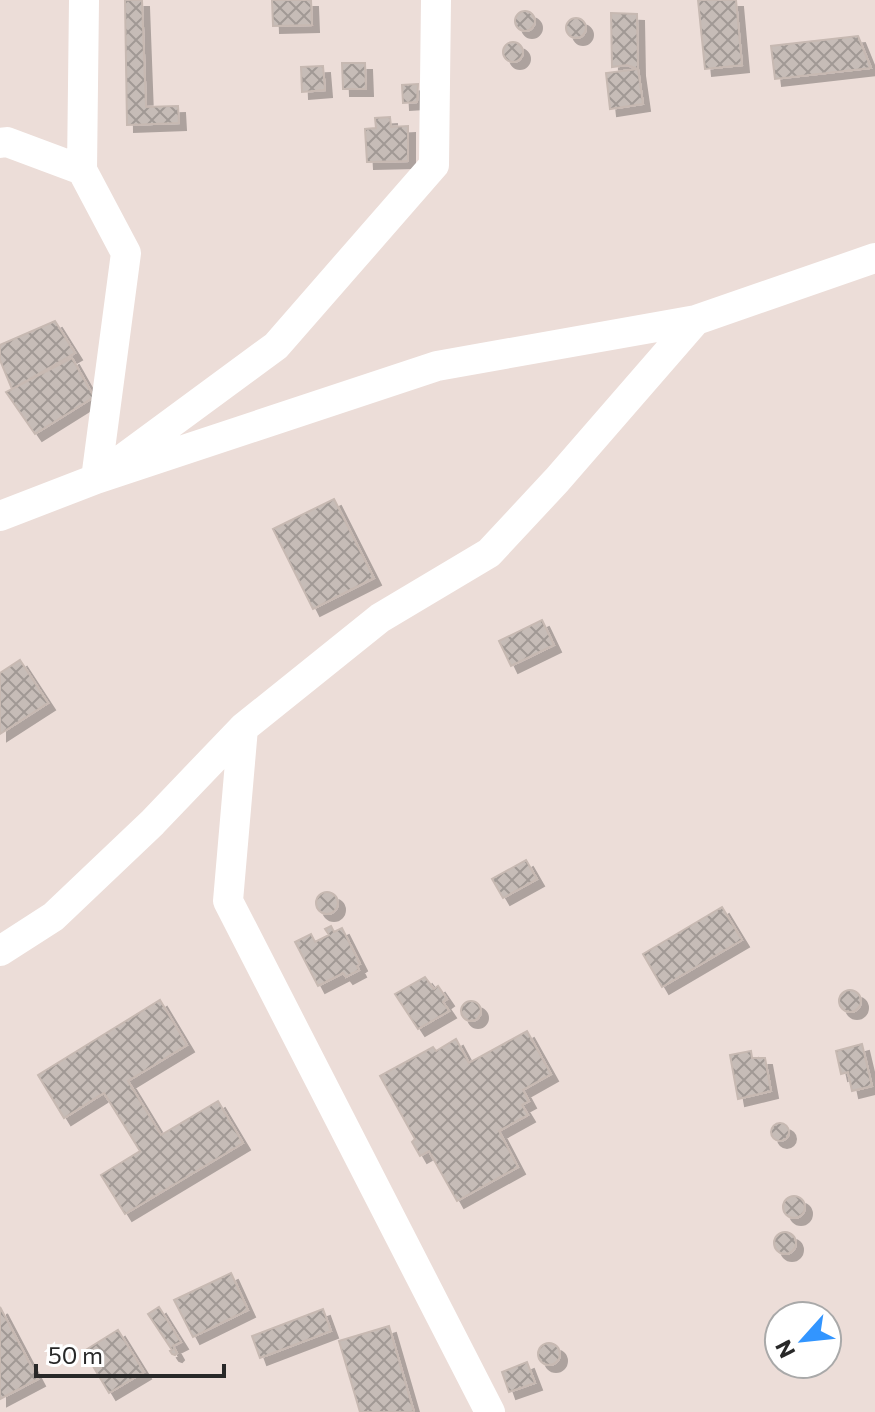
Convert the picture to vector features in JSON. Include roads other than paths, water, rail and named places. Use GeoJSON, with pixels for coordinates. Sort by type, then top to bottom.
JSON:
{"type":"FeatureCollection","features":[{"type":"Feature","properties":{"kind":"street"},"geometry":{"type":"LineString","coordinates":[[84,0],[82,170],[126,253],[96,479]]}},
{"type":"Feature","properties":{"kind":"street"},"geometry":{"type":"LineString","coordinates":[[96,479],[276,346],[434,165],[436,0]]}},
{"type":"Feature","properties":{"kind":"street"},"geometry":{"type":"LineString","coordinates":[[0,143],[7,142],[82,170]]}},
{"type":"Feature","properties":{"kind":"street"},"geometry":{"type":"LineString","coordinates":[[0,516],[96,479],[437,366],[696,320],[875,258]]}},
{"type":"Feature","properties":{"kind":"street"},"geometry":{"type":"LineString","coordinates":[[0,951],[53,917],[153,822],[243,728],[380,618],[489,553],[696,320]]}},
{"type":"Feature","properties":{"kind":"street"},"geometry":{"type":"LineString","coordinates":[[243,728],[228,901],[490,1412]]}}]}
